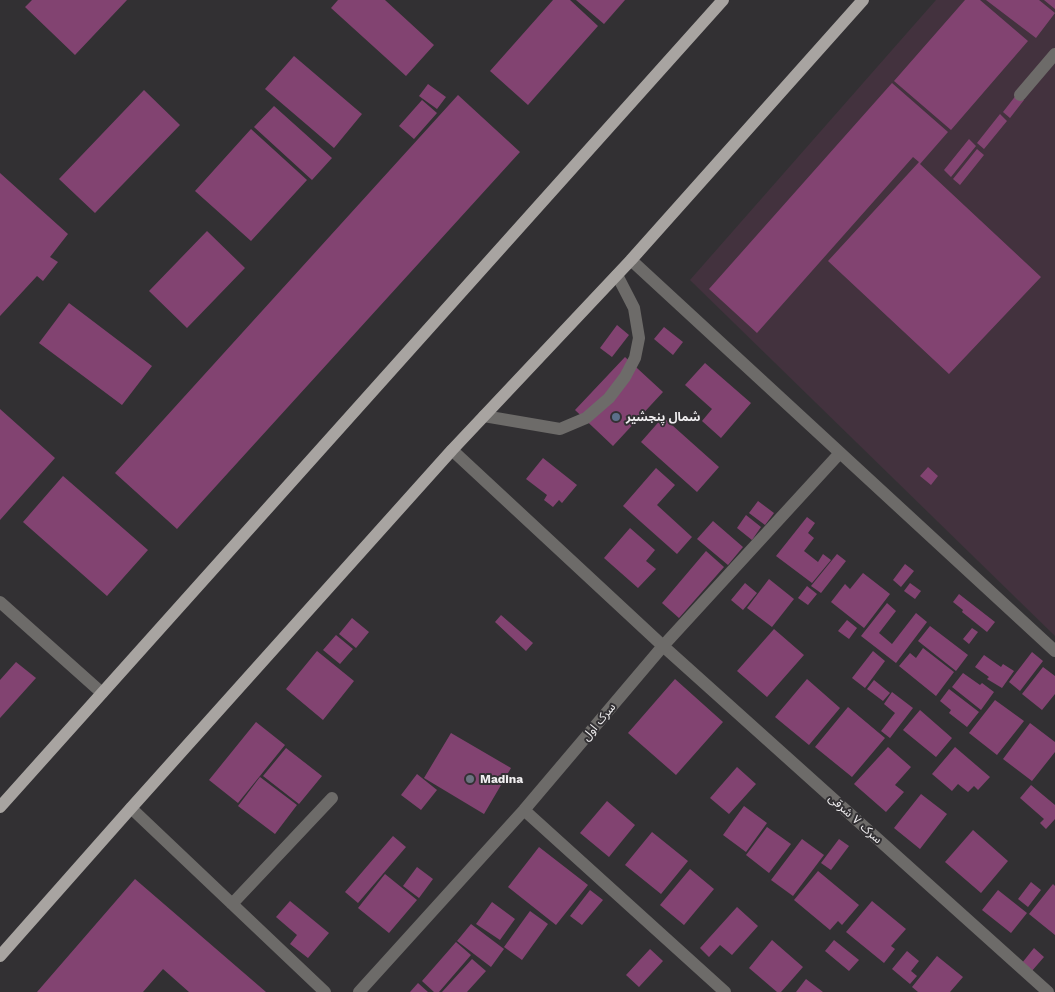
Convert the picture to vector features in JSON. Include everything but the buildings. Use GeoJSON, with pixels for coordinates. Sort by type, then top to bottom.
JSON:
{"type":"FeatureCollection","features":[{"type":"Feature","properties":{"kind":"main road"},"geometry":{"type":"LineString","coordinates":[[0,807],[723,0]]}},
{"type":"Feature","properties":{"kind":"main road"},"geometry":{"type":"LineString","coordinates":[[0,956],[452,450],[631,260],[863,0]]}},
{"type":"Feature","properties":{"kind":"street"},"geometry":{"type":"LineString","coordinates":[[1020,95],[1055,54]]}},
{"type":"Feature","properties":{"kind":"street"},"geometry":{"type":"LineString","coordinates":[[631,260],[1055,652]]}},
{"type":"Feature","properties":{"kind":"street"},"geometry":{"type":"LineString","coordinates":[[484,416],[560,428],[586,418],[609,398],[625,378],[635,358],[639,338],[634,308],[617,275]]}},
{"type":"Feature","properties":{"kind":"street","name":"سرک ۷ شرقی"},"geometry":{"type":"LineString","coordinates":[[452,450],[663,646],[1048,992]]}},
{"type":"Feature","properties":{"kind":"street","name":"سرک‌ اول"},"geometry":{"type":"LineString","coordinates":[[359,992],[524,810],[663,646],[840,454]]}},
{"type":"Feature","properties":{"kind":"street"},"geometry":{"type":"LineString","coordinates":[[0,602],[102,693]]}},
{"type":"Feature","properties":{"kind":"street"},"geometry":{"type":"LineString","coordinates":[[232,904],[332,798]]}},
{"type":"Feature","properties":{"kind":"street"},"geometry":{"type":"LineString","coordinates":[[132,808],[325,992]]}},
{"type":"Feature","properties":{"kind":"street"},"geometry":{"type":"LineString","coordinates":[[524,810],[725,992]]}},
{"type":"Feature","properties":{"kind":"shaded area"},"geometry":{"type":"Polygon","coordinates":[[[936,0],[1055,0],[1055,636],[690,280],[936,0]]]}},
{"type":"Feature","properties":{"kind":"place","name":"شمال پنجشیر"},"geometry":{"type":"Point","coordinates":[616,417]}},
{"type":"Feature","properties":{"kind":"place","name":"Madina"},"geometry":{"type":"Point","coordinates":[470,779]}}]}
